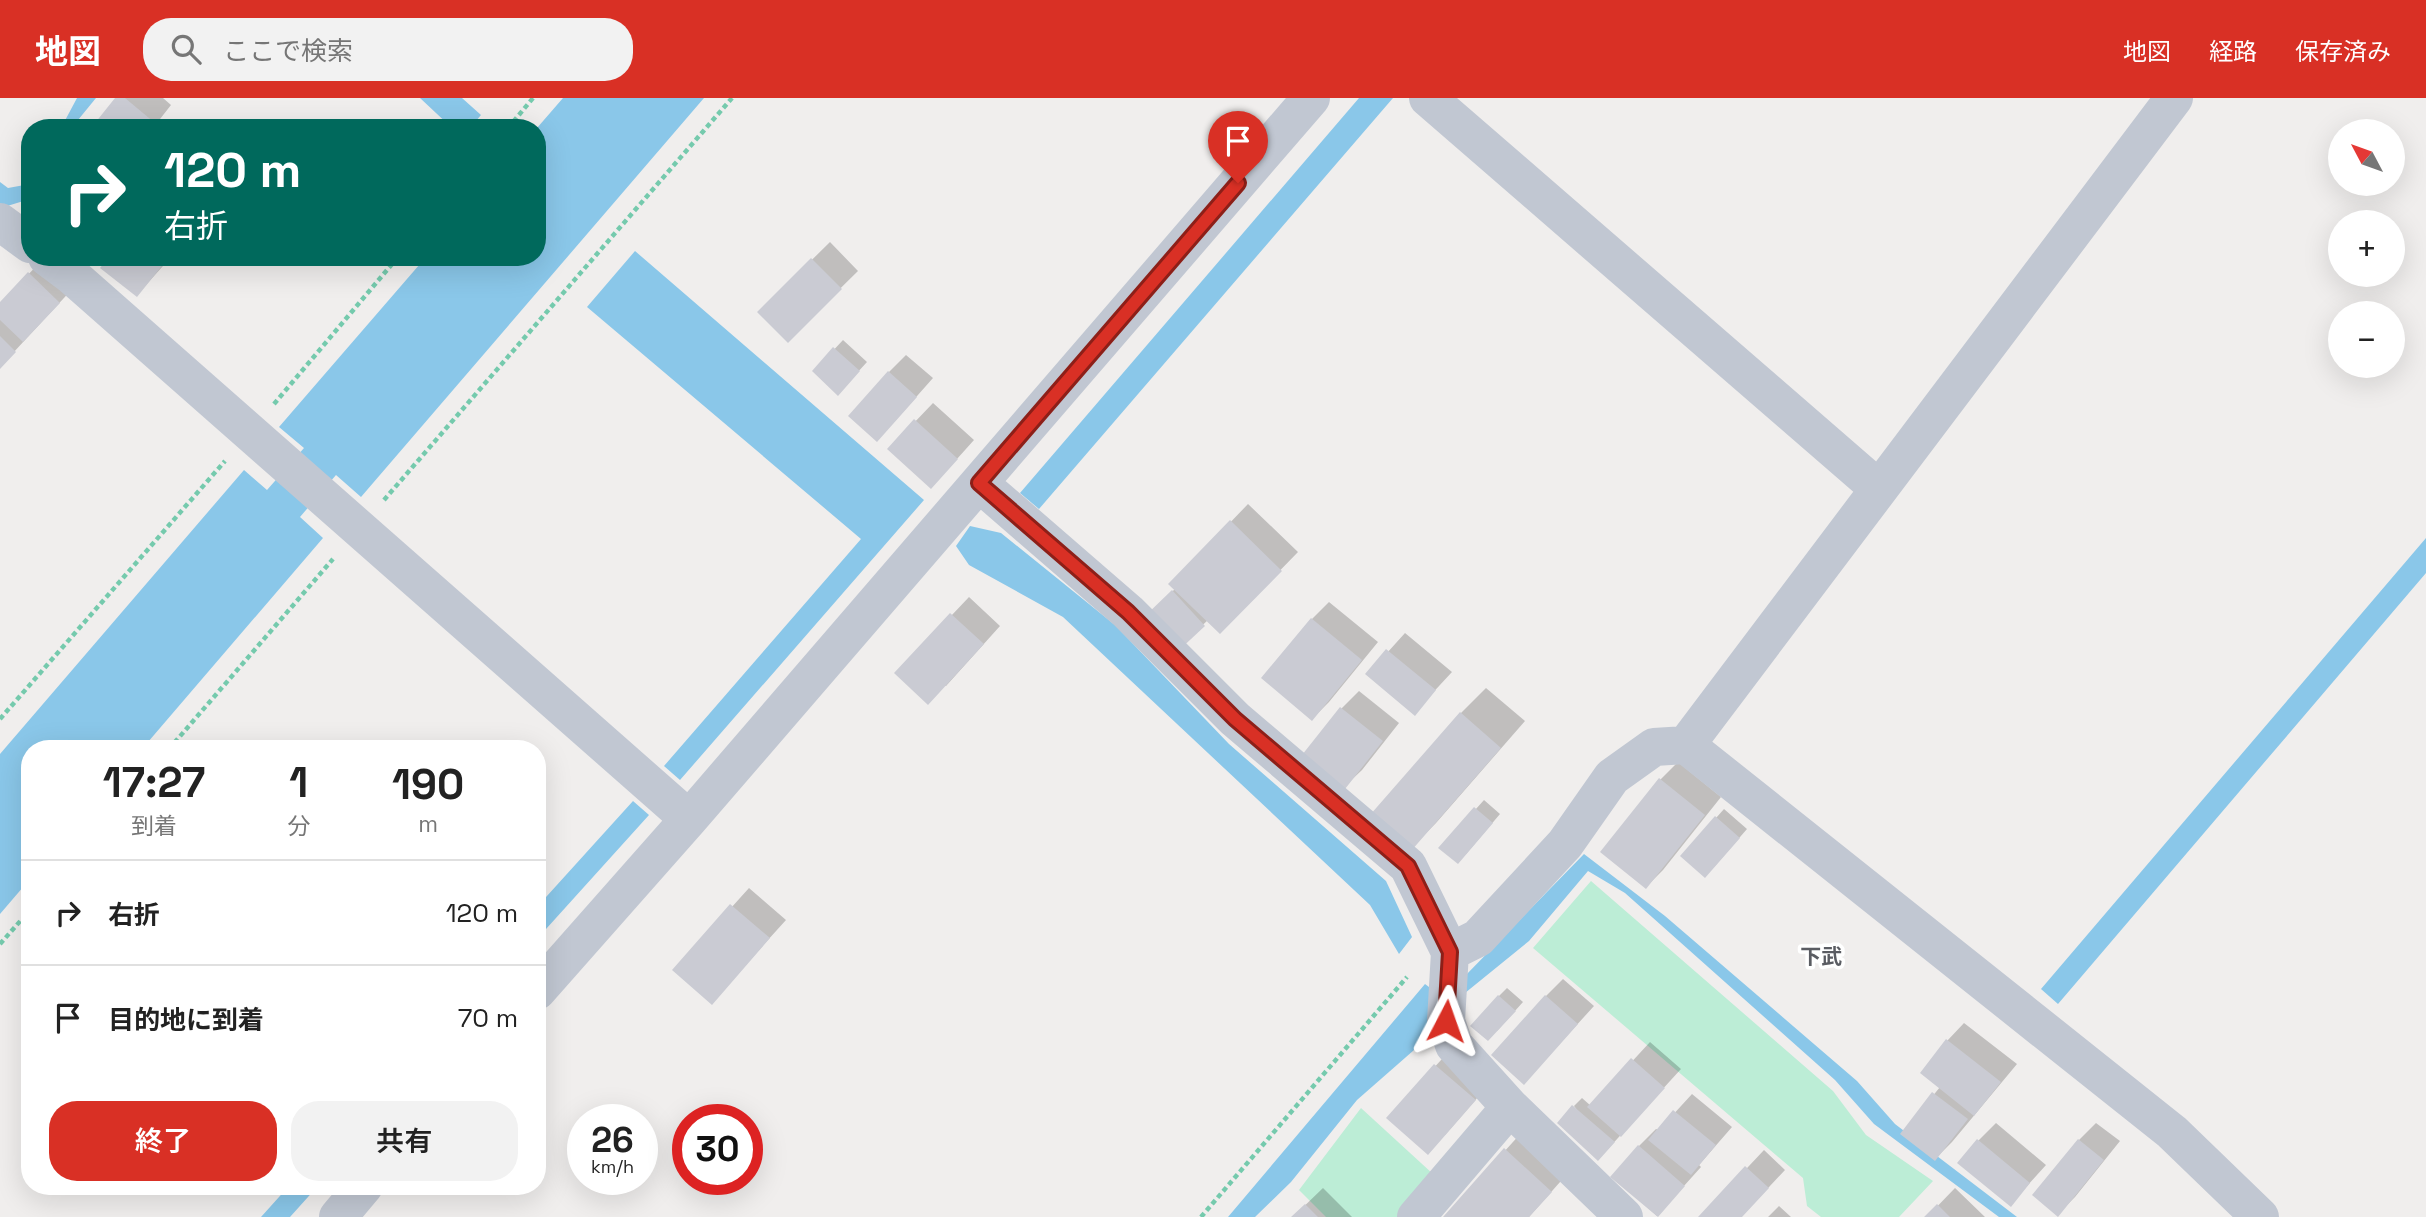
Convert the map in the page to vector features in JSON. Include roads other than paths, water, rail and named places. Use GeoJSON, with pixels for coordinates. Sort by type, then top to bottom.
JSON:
{"type":"FeatureCollection","features":[{"type":"Feature","properties":{"kind":"street"},"geometry":{"type":"LineString","coordinates":[[546,981],[689,820],[1311,98]]}},
{"type":"Feature","properties":{"kind":"street"},"geometry":{"type":"LineString","coordinates":[[1428,98],[1879,489]]}},
{"type":"Feature","properties":{"kind":"street"},"geometry":{"type":"LineString","coordinates":[[1686,745],[2174,98]]}},
{"type":"Feature","properties":{"kind":"street"},"geometry":{"type":"LineString","coordinates":[[0,222],[21,237]]}},
{"type":"Feature","properties":{"kind":"street"},"geometry":{"type":"LineString","coordinates":[[59,266],[689,820]]}},
{"type":"Feature","properties":{"kind":"street"},"geometry":{"type":"LineString","coordinates":[[979,483],[1128,612],[1235,719],[1408,866],[1450,952],[1446,1021],[1454,1045],[1510,1107],[1624,1217]]}},
{"type":"Feature","properties":{"kind":"street"},"geometry":{"type":"LineString","coordinates":[[1450,952],[1478,938],[1565,844],[1612,777],[1654,747],[1686,745],[2172,1132],[2260,1217]]}},
{"type":"Feature","properties":{"kind":"street"},"geometry":{"type":"LineString","coordinates":[[1416,1217],[1510,1107]]}},
{"type":"Feature","properties":{"kind":"street"},"geometry":{"type":"LineString","coordinates":[[338,1217],[357,1195]]}},
{"type":"Feature","properties":{"kind":"water"},"geometry":{"type":"Polygon","coordinates":[[[77,98],[96,98],[79,119],[66,119],[77,98]]]}},
{"type":"Feature","properties":{"kind":"water"},"geometry":{"type":"Polygon","coordinates":[[[420,98],[462,98],[481,115],[478,119],[442,119],[420,98]]]}},
{"type":"Feature","properties":{"kind":"water"},"geometry":{"type":"Polygon","coordinates":[[[563,98],[704,98],[361,497],[336,475],[300,517],[323,538],[150,740],[21,740],[21,890],[0,914],[0,754],[244,470],[267,490],[304,448],[279,427],[418,266],[546,266],[545,119],[563,98]]]}},
{"type":"Feature","properties":{"kind":"water"},"geometry":{"type":"Polygon","coordinates":[[[1359,98],[1393,98],[1039,509],[1020,493],[1359,98]]]}},
{"type":"Feature","properties":{"kind":"water"},"geometry":{"type":"Polygon","coordinates":[[[0,182],[8,188],[21,186],[21,202],[4,207],[0,204],[0,182]]]}},
{"type":"Feature","properties":{"kind":"water"},"geometry":{"type":"Polygon","coordinates":[[[635,251],[924,500],[680,780],[664,766],[861,539],[587,307],[635,251]]]}},
{"type":"Feature","properties":{"kind":"water"},"geometry":{"type":"Polygon","coordinates":[[[970,526],[1001,533],[1115,625],[1229,744],[1386,881],[1412,937],[1399,954],[1370,905],[1063,617],[969,565],[956,546],[970,526]]]}},
{"type":"Feature","properties":{"kind":"water"},"geometry":{"type":"Polygon","coordinates":[[[2426,538],[2426,573],[2058,1004],[2041,989],[2426,538]]]}},
{"type":"Feature","properties":{"kind":"water"},"geometry":{"type":"Polygon","coordinates":[[[633,801],[649,815],[546,929],[546,897],[633,801]]]}},
{"type":"Feature","properties":{"kind":"water"},"geometry":{"type":"Polygon","coordinates":[[[1584,854],[1665,916],[1857,1081],[1895,1124],[2017,1217],[1999,1217],[1874,1124],[1835,1080],[1625,893],[1588,871],[1529,941],[1465,993],[1464,977],[1584,854]]]}},
{"type":"Feature","properties":{"kind":"water"},"geometry":{"type":"Polygon","coordinates":[[[1425,984],[1429,987],[1430,1036],[1357,1100],[1291,1182],[1255,1217],[1228,1217],[1425,984]]]}},
{"type":"Feature","properties":{"kind":"water"},"geometry":{"type":"Polygon","coordinates":[[[281,1195],[310,1195],[290,1217],[261,1217],[281,1195]]]}},
{"type":"Feature","properties":{"kind":"district","name":"下武"},"geometry":{"type":"Point","coordinates":[1821,956]}}]}
